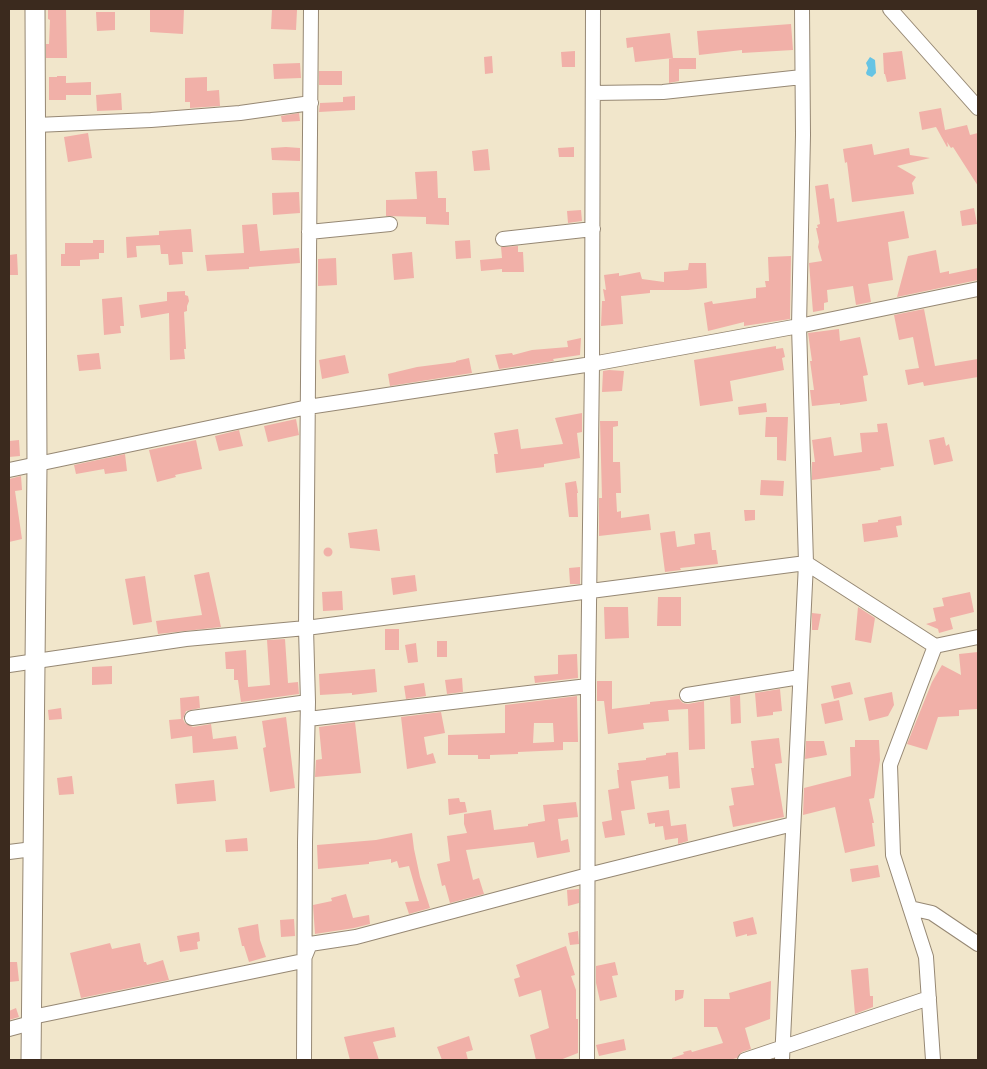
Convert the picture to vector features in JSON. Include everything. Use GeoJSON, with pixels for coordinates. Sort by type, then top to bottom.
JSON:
{"type":"FeatureCollection","features":[{"type":"Feature","properties":{"kind":"main road"},"geometry":{"type":"LineString","coordinates":[[31,1060],[37,465],[35,9]]}},
{"type":"Feature","properties":{"kind":"street"},"geometry":{"type":"LineString","coordinates":[[304,1060],[303,961],[308,719],[306,628],[311,9]]}},
{"type":"Feature","properties":{"kind":"street"},"geometry":{"type":"LineString","coordinates":[[587,1060],[593,9]]}},
{"type":"Feature","properties":{"kind":"street"},"geometry":{"type":"LineString","coordinates":[[782,1054],[806,563],[799,326],[803,135],[802,9]]}},
{"type":"Feature","properties":{"kind":"street"},"geometry":{"type":"LineString","coordinates":[[890,9],[978,108]]}},
{"type":"Feature","properties":{"kind":"street"},"geometry":{"type":"LineString","coordinates":[[593,93],[663,92],[802,77]]}},
{"type":"Feature","properties":{"kind":"street"},"geometry":{"type":"LineString","coordinates":[[36,125],[151,120],[311,103]]}},
{"type":"Feature","properties":{"kind":"street"},"geometry":{"type":"LineString","coordinates":[[309,232],[390,224]]}},
{"type":"Feature","properties":{"kind":"street"},"geometry":{"type":"LineString","coordinates":[[503,238],[593,229]]}},
{"type":"Feature","properties":{"kind":"street"},"geometry":{"type":"LineString","coordinates":[[9,470],[308,407],[592,364],[799,326],[978,289]]}},
{"type":"Feature","properties":{"kind":"street"},"geometry":{"type":"LineString","coordinates":[[9,665],[186,638],[306,628],[806,563],[935,646],[978,637]]}},
{"type":"Feature","properties":{"kind":"street"},"geometry":{"type":"LineString","coordinates":[[933,1060],[926,957],[893,855],[890,765],[935,646]]}},
{"type":"Feature","properties":{"kind":"street"},"geometry":{"type":"LineString","coordinates":[[687,695],[800,677]]}},
{"type":"Feature","properties":{"kind":"street"},"geometry":{"type":"LineString","coordinates":[[308,719],[588,686]]}},
{"type":"Feature","properties":{"kind":"street"},"geometry":{"type":"LineString","coordinates":[[192,718],[308,702]]}},
{"type":"Feature","properties":{"kind":"street"},"geometry":{"type":"LineString","coordinates":[[303,961],[310,944],[356,937],[588,875],[793,824]]}},
{"type":"Feature","properties":{"kind":"street"},"geometry":{"type":"LineString","coordinates":[[9,852],[32,849]]}},
{"type":"Feature","properties":{"kind":"street"},"geometry":{"type":"LineString","coordinates":[[910,908],[932,913],[978,944]]}},
{"type":"Feature","properties":{"kind":"street"},"geometry":{"type":"LineString","coordinates":[[9,1029],[31,1023],[37,1016],[303,961]]}},
{"type":"Feature","properties":{"kind":"street"},"geometry":{"type":"LineString","coordinates":[[745,1060],[782,1054],[929,998]]}},
{"type":"Feature","properties":{"kind":"water"},"geometry":{"type":"Polygon","coordinates":[[[870,57],[875,60],[876,73],[872,77],[866,73],[868,68],[866,63],[870,57]]]}},
{"type":"Feature","properties":{"kind":"building"},"geometry":{"type":"Polygon","coordinates":[[[48,9],[66,9],[67,58],[46,58],[46,44],[49,44],[50,20],[48,19],[48,9]]]}},
{"type":"Feature","properties":{"kind":"building"},"geometry":{"type":"Polygon","coordinates":[[[150,9],[184,9],[183,34],[150,32],[150,9]]]}},
{"type":"Feature","properties":{"kind":"building"},"geometry":{"type":"Polygon","coordinates":[[[272,9],[297,10],[296,30],[271,29],[272,9]]]}},
{"type":"Feature","properties":{"kind":"building"},"geometry":{"type":"Polygon","coordinates":[[[96,12],[115,12],[115,30],[97,31],[96,12]]]}},
{"type":"Feature","properties":{"kind":"building"},"geometry":{"type":"Polygon","coordinates":[[[791,24],[793,50],[742,53],[742,50],[699,55],[697,31],[791,24]]]}},
{"type":"Feature","properties":{"kind":"building"},"geometry":{"type":"Polygon","coordinates":[[[670,33],[673,58],[635,62],[633,47],[627,48],[626,38],[670,33]]]}},
{"type":"Feature","properties":{"kind":"building"},"geometry":{"type":"Polygon","coordinates":[[[575,51],[575,67],[562,67],[561,52],[575,51]]]}},
{"type":"Feature","properties":{"kind":"building"},"geometry":{"type":"Polygon","coordinates":[[[902,51],[906,79],[887,82],[884,74],[883,53],[902,51]]]}},
{"type":"Feature","properties":{"kind":"building"},"geometry":{"type":"Polygon","coordinates":[[[492,56],[493,73],[485,74],[484,57],[492,56]]]}},
{"type":"Feature","properties":{"kind":"building"},"geometry":{"type":"Polygon","coordinates":[[[669,58],[696,58],[696,69],[679,69],[679,81],[669,83],[669,58]]]}},
{"type":"Feature","properties":{"kind":"building"},"geometry":{"type":"Polygon","coordinates":[[[300,63],[301,78],[274,79],[273,64],[300,63]]]}},
{"type":"Feature","properties":{"kind":"building"},"geometry":{"type":"Polygon","coordinates":[[[319,71],[342,71],[342,85],[319,85],[319,71]]]}},
{"type":"Feature","properties":{"kind":"building"},"geometry":{"type":"Polygon","coordinates":[[[66,76],[66,83],[91,82],[91,95],[66,95],[66,100],[49,100],[49,77],[66,76]]]}},
{"type":"Feature","properties":{"kind":"building"},"geometry":{"type":"Polygon","coordinates":[[[207,77],[207,91],[219,90],[220,106],[190,108],[190,102],[185,102],[185,78],[207,77]]]}},
{"type":"Feature","properties":{"kind":"building"},"geometry":{"type":"Polygon","coordinates":[[[121,93],[122,110],[97,111],[96,95],[121,93]]]}},
{"type":"Feature","properties":{"kind":"building"},"geometry":{"type":"Polygon","coordinates":[[[355,96],[355,110],[319,112],[320,103],[343,102],[343,97],[355,96]]]}},
{"type":"Feature","properties":{"kind":"building"},"geometry":{"type":"Polygon","coordinates":[[[941,108],[945,130],[967,125],[970,135],[978,133],[978,186],[953,147],[951,148],[947,142],[947,147],[936,127],[922,130],[919,112],[941,108]]]}},
{"type":"Feature","properties":{"kind":"building"},"geometry":{"type":"Polygon","coordinates":[[[299,113],[300,121],[282,122],[281,116],[299,113]]]}},
{"type":"Feature","properties":{"kind":"building"},"geometry":{"type":"Polygon","coordinates":[[[88,133],[92,158],[68,162],[64,137],[88,133]]]}},
{"type":"Feature","properties":{"kind":"building"},"geometry":{"type":"Polygon","coordinates":[[[872,144],[874,155],[909,148],[910,155],[930,158],[897,166],[916,177],[912,183],[914,194],[852,202],[847,162],[845,163],[843,149],[872,144]]]}},
{"type":"Feature","properties":{"kind":"building"},"geometry":{"type":"Polygon","coordinates":[[[574,147],[574,157],[559,157],[558,148],[574,147]]]}},
{"type":"Feature","properties":{"kind":"building"},"geometry":{"type":"Polygon","coordinates":[[[271,148],[300,148],[300,161],[272,160],[271,148]]]}},
{"type":"Feature","properties":{"kind":"building"},"geometry":{"type":"Polygon","coordinates":[[[488,149],[490,170],[474,171],[472,151],[488,149]]]}},
{"type":"Feature","properties":{"kind":"building"},"geometry":{"type":"Polygon","coordinates":[[[437,171],[438,198],[446,198],[446,212],[449,212],[449,225],[426,224],[426,217],[386,216],[386,200],[417,199],[415,172],[437,171]]]}},
{"type":"Feature","properties":{"kind":"building"},"geometry":{"type":"Polygon","coordinates":[[[828,184],[830,199],[834,198],[837,222],[904,211],[909,238],[888,242],[893,280],[868,284],[871,302],[856,305],[853,286],[827,290],[828,302],[824,303],[824,310],[813,312],[809,263],[822,261],[816,228],[820,224],[815,186],[828,184]]]}},
{"type":"Feature","properties":{"kind":"building"},"geometry":{"type":"Polygon","coordinates":[[[299,192],[300,213],[273,215],[272,193],[299,192]]]}},
{"type":"Feature","properties":{"kind":"building"},"geometry":{"type":"Polygon","coordinates":[[[974,208],[977,224],[962,226],[960,211],[974,208]]]}},
{"type":"Feature","properties":{"kind":"building"},"geometry":{"type":"Polygon","coordinates":[[[581,210],[582,221],[568,223],[567,211],[581,210]]]}},
{"type":"Feature","properties":{"kind":"building"},"geometry":{"type":"Polygon","coordinates":[[[257,224],[260,251],[299,248],[300,263],[249,267],[249,269],[207,271],[205,255],[244,253],[242,225],[257,224]]]}},
{"type":"Feature","properties":{"kind":"building"},"geometry":{"type":"Polygon","coordinates":[[[191,229],[193,252],[182,252],[183,264],[169,265],[168,254],[161,254],[160,245],[136,246],[137,257],[127,258],[126,237],[159,235],[159,231],[191,229]]]}},
{"type":"Feature","properties":{"kind":"building"},"geometry":{"type":"Polygon","coordinates":[[[93,240],[104,240],[104,253],[99,253],[99,259],[80,260],[80,266],[61,266],[61,254],[65,254],[65,243],[93,243],[93,240]]]}},
{"type":"Feature","properties":{"kind":"building"},"geometry":{"type":"Polygon","coordinates":[[[470,240],[471,258],[456,259],[455,241],[470,240]]]}},
{"type":"Feature","properties":{"kind":"building"},"geometry":{"type":"Polygon","coordinates":[[[518,246],[518,252],[523,252],[524,272],[502,272],[502,269],[481,271],[480,260],[502,258],[501,247],[518,246]]]}},
{"type":"Feature","properties":{"kind":"building"},"geometry":{"type":"Polygon","coordinates":[[[936,250],[940,273],[949,271],[949,274],[978,268],[978,280],[897,297],[908,256],[936,250]]]}},
{"type":"Feature","properties":{"kind":"building"},"geometry":{"type":"Polygon","coordinates":[[[412,252],[414,278],[394,280],[392,254],[412,252]]]}},
{"type":"Feature","properties":{"kind":"building"},"geometry":{"type":"Polygon","coordinates":[[[17,254],[18,275],[9,275],[9,255],[17,254]]]}},
{"type":"Feature","properties":{"kind":"building"},"geometry":{"type":"Polygon","coordinates":[[[791,256],[790,319],[744,326],[744,322],[708,331],[704,303],[712,301],[713,304],[756,298],[756,288],[766,287],[765,281],[769,281],[768,257],[791,256]]]}},
{"type":"Feature","properties":{"kind":"building"},"geometry":{"type":"Polygon","coordinates":[[[336,258],[337,285],[318,286],[318,259],[336,258]]]}},
{"type":"Feature","properties":{"kind":"building"},"geometry":{"type":"Polygon","coordinates":[[[689,263],[706,263],[707,288],[650,290],[650,293],[621,296],[623,324],[601,326],[602,301],[605,301],[603,289],[606,290],[604,275],[619,273],[619,276],[640,272],[642,279],[664,282],[664,272],[688,270],[689,263]]]}},
{"type":"Feature","properties":{"kind":"building"},"geometry":{"type":"Polygon","coordinates":[[[185,291],[189,301],[187,311],[184,312],[185,359],[170,360],[169,313],[141,318],[139,305],[167,301],[167,292],[185,291]]]}},
{"type":"Feature","properties":{"kind":"building"},"geometry":{"type":"Polygon","coordinates":[[[122,297],[124,326],[120,326],[121,333],[104,335],[102,299],[122,297]]]}},
{"type":"Feature","properties":{"kind":"building"},"geometry":{"type":"Polygon","coordinates":[[[924,309],[935,366],[978,359],[978,377],[924,386],[923,382],[908,385],[905,370],[919,368],[913,337],[899,340],[894,315],[924,309]]]}},
{"type":"Feature","properties":{"kind":"building"},"geometry":{"type":"Polygon","coordinates":[[[839,329],[840,341],[860,337],[868,375],[863,376],[867,401],[840,405],[840,403],[812,406],[810,390],[814,390],[808,333],[839,329]]]}},
{"type":"Feature","properties":{"kind":"building"},"geometry":{"type":"Polygon","coordinates":[[[581,338],[580,355],[553,359],[554,361],[499,369],[495,355],[512,353],[513,355],[532,350],[568,347],[567,341],[581,338]]]}},
{"type":"Feature","properties":{"kind":"building"},"geometry":{"type":"Polygon","coordinates":[[[776,346],[776,349],[783,348],[785,357],[782,358],[784,370],[730,381],[733,401],[700,406],[694,360],[776,346]]]}},
{"type":"Feature","properties":{"kind":"building"},"geometry":{"type":"Polygon","coordinates":[[[99,353],[101,369],[79,371],[77,355],[99,353]]]}},
{"type":"Feature","properties":{"kind":"building"},"geometry":{"type":"Polygon","coordinates":[[[345,355],[349,373],[322,379],[319,360],[345,355]]]}},
{"type":"Feature","properties":{"kind":"building"},"geometry":{"type":"Polygon","coordinates":[[[469,358],[472,373],[390,386],[388,374],[469,358]]]}},
{"type":"Feature","properties":{"kind":"building"},"geometry":{"type":"Polygon","coordinates":[[[603,371],[624,371],[622,391],[602,392],[603,371]]]}},
{"type":"Feature","properties":{"kind":"building"},"geometry":{"type":"Polygon","coordinates":[[[766,403],[767,412],[739,415],[738,407],[766,403]]]}},
{"type":"Feature","properties":{"kind":"building"},"geometry":{"type":"Polygon","coordinates":[[[582,413],[582,432],[577,433],[580,458],[544,464],[544,467],[496,473],[494,454],[498,454],[494,433],[518,429],[521,449],[563,444],[555,418],[582,413]]]}},
{"type":"Feature","properties":{"kind":"building"},"geometry":{"type":"Polygon","coordinates":[[[766,417],[788,417],[786,461],[777,460],[777,437],[765,437],[766,417]]]}},
{"type":"Feature","properties":{"kind":"building"},"geometry":{"type":"Polygon","coordinates":[[[296,419],[299,435],[268,442],[264,426],[296,419]]]}},
{"type":"Feature","properties":{"kind":"building"},"geometry":{"type":"Polygon","coordinates":[[[600,421],[618,421],[618,426],[613,427],[613,462],[620,462],[621,493],[616,493],[617,512],[621,511],[621,518],[649,514],[651,530],[599,536],[599,498],[602,498],[600,421]]]}},
{"type":"Feature","properties":{"kind":"building"},"geometry":{"type":"Polygon","coordinates":[[[887,423],[894,466],[880,468],[881,470],[812,480],[812,462],[815,462],[812,440],[831,437],[834,456],[862,452],[860,433],[878,432],[877,424],[887,423]]]}},
{"type":"Feature","properties":{"kind":"building"},"geometry":{"type":"Polygon","coordinates":[[[239,430],[243,446],[219,451],[215,436],[239,430]]]}},
{"type":"Feature","properties":{"kind":"building"},"geometry":{"type":"Polygon","coordinates":[[[944,437],[946,446],[949,444],[953,461],[934,465],[929,440],[944,437]]]}},
{"type":"Feature","properties":{"kind":"building"},"geometry":{"type":"Polygon","coordinates":[[[19,440],[20,456],[9,457],[9,441],[19,440]]]}},
{"type":"Feature","properties":{"kind":"building"},"geometry":{"type":"Polygon","coordinates":[[[196,440],[202,469],[175,475],[176,477],[157,482],[149,450],[196,440]]]}},
{"type":"Feature","properties":{"kind":"building"},"geometry":{"type":"Polygon","coordinates":[[[125,454],[127,471],[105,474],[104,469],[76,474],[74,465],[125,454]]]}},
{"type":"Feature","properties":{"kind":"building"},"geometry":{"type":"Polygon","coordinates":[[[21,476],[22,490],[15,491],[22,539],[9,542],[9,479],[21,476]]]}},
{"type":"Feature","properties":{"kind":"building"},"geometry":{"type":"Polygon","coordinates":[[[761,480],[784,481],[783,496],[760,495],[761,480]]]}},
{"type":"Feature","properties":{"kind":"building"},"geometry":{"type":"Polygon","coordinates":[[[576,481],[578,517],[569,517],[565,483],[576,481]]]}},
{"type":"Feature","properties":{"kind":"building"},"geometry":{"type":"Polygon","coordinates":[[[744,510],[755,510],[755,520],[745,521],[744,510]]]}},
{"type":"Feature","properties":{"kind":"building"},"geometry":{"type":"Polygon","coordinates":[[[901,516],[902,525],[896,526],[898,537],[864,542],[862,524],[901,516]]]}},
{"type":"Feature","properties":{"kind":"building"},"geometry":{"type":"Polygon","coordinates":[[[377,529],[380,551],[350,548],[348,533],[377,529]]]}},
{"type":"Feature","properties":{"kind":"building"},"geometry":{"type":"Polygon","coordinates":[[[675,531],[677,547],[695,544],[694,534],[710,532],[712,550],[716,550],[718,564],[680,568],[681,570],[665,572],[660,533],[675,531]]]}},
{"type":"Feature","properties":{"kind":"building"},"geometry":{"type":"Polygon","coordinates":[[[328,547],[333,552],[328,557],[323,552],[328,547]]]}},
{"type":"Feature","properties":{"kind":"building"},"geometry":{"type":"Polygon","coordinates":[[[580,567],[580,584],[570,584],[569,568],[580,567]]]}},
{"type":"Feature","properties":{"kind":"building"},"geometry":{"type":"Polygon","coordinates":[[[209,572],[221,627],[158,634],[156,621],[202,615],[194,575],[209,572]]]}},
{"type":"Feature","properties":{"kind":"building"},"geometry":{"type":"Polygon","coordinates":[[[415,575],[417,591],[393,595],[391,578],[415,575]]]}},
{"type":"Feature","properties":{"kind":"building"},"geometry":{"type":"Polygon","coordinates":[[[145,576],[152,622],[133,625],[125,579],[145,576]]]}},
{"type":"Feature","properties":{"kind":"building"},"geometry":{"type":"Polygon","coordinates":[[[342,591],[343,610],[323,611],[322,592],[342,591]]]}},
{"type":"Feature","properties":{"kind":"building"},"geometry":{"type":"Polygon","coordinates":[[[970,592],[974,612],[950,618],[953,629],[939,633],[938,629],[926,624],[936,621],[933,608],[944,606],[942,598],[970,592]]]}},
{"type":"Feature","properties":{"kind":"building"},"geometry":{"type":"Polygon","coordinates":[[[658,597],[681,597],[681,626],[657,626],[658,597]]]}},
{"type":"Feature","properties":{"kind":"building"},"geometry":{"type":"Polygon","coordinates":[[[604,607],[628,607],[629,638],[605,639],[604,607]]]}},
{"type":"Feature","properties":{"kind":"building"},"geometry":{"type":"Polygon","coordinates":[[[858,607],[875,618],[871,643],[855,640],[858,607]]]}},
{"type":"Feature","properties":{"kind":"building"},"geometry":{"type":"Polygon","coordinates":[[[812,613],[821,614],[818,630],[812,630],[812,613]]]}},
{"type":"Feature","properties":{"kind":"building"},"geometry":{"type":"Polygon","coordinates":[[[385,629],[399,629],[399,650],[385,650],[385,629]]]}},
{"type":"Feature","properties":{"kind":"building"},"geometry":{"type":"Polygon","coordinates":[[[285,639],[288,683],[298,682],[299,694],[241,702],[238,680],[234,680],[234,669],[226,669],[225,652],[246,650],[248,687],[270,685],[267,640],[285,639]]]}},
{"type":"Feature","properties":{"kind":"building"},"geometry":{"type":"Polygon","coordinates":[[[437,641],[447,641],[447,657],[437,657],[437,641]]]}},
{"type":"Feature","properties":{"kind":"building"},"geometry":{"type":"Polygon","coordinates":[[[416,643],[418,662],[408,663],[405,645],[416,643]]]}},
{"type":"Feature","properties":{"kind":"building"},"geometry":{"type":"Polygon","coordinates":[[[978,652],[978,709],[959,710],[959,716],[938,717],[927,750],[907,744],[932,682],[942,665],[961,675],[959,654],[978,652]]]}},
{"type":"Feature","properties":{"kind":"building"},"geometry":{"type":"Polygon","coordinates":[[[577,654],[578,678],[535,683],[534,676],[558,674],[558,655],[577,654]]]}},
{"type":"Feature","properties":{"kind":"building"},"geometry":{"type":"Polygon","coordinates":[[[112,666],[112,684],[92,685],[92,667],[112,666]]]}},
{"type":"Feature","properties":{"kind":"building"},"geometry":{"type":"Polygon","coordinates":[[[375,669],[377,692],[352,695],[352,693],[320,695],[319,674],[375,669]]]}},
{"type":"Feature","properties":{"kind":"building"},"geometry":{"type":"Polygon","coordinates":[[[462,678],[463,692],[447,694],[445,680],[462,678]]]}},
{"type":"Feature","properties":{"kind":"building"},"geometry":{"type":"Polygon","coordinates":[[[597,681],[612,681],[612,709],[679,699],[683,703],[688,704],[704,701],[705,749],[689,750],[688,709],[668,710],[669,721],[643,723],[644,729],[608,734],[604,701],[597,701],[597,681]]]}},
{"type":"Feature","properties":{"kind":"building"},"geometry":{"type":"Polygon","coordinates":[[[850,682],[853,694],[834,699],[831,686],[850,682]]]}},
{"type":"Feature","properties":{"kind":"building"},"geometry":{"type":"Polygon","coordinates":[[[424,683],[426,696],[406,699],[404,686],[424,683]]]}},
{"type":"Feature","properties":{"kind":"building"},"geometry":{"type":"Polygon","coordinates":[[[780,689],[782,711],[773,712],[773,715],[757,717],[755,693],[780,689]]]}},
{"type":"Feature","properties":{"kind":"building"},"geometry":{"type":"Polygon","coordinates":[[[892,692],[894,705],[888,716],[869,721],[864,698],[892,692]]]}},
{"type":"Feature","properties":{"kind":"building"},"geometry":{"type":"Polygon","coordinates":[[[740,695],[741,723],[731,724],[730,697],[740,695]]]}},
{"type":"Feature","properties":{"kind":"building"},"geometry":{"type":"Polygon","coordinates":[[[199,696],[200,708],[186,711],[183,719],[185,723],[193,727],[211,724],[213,739],[236,736],[238,749],[193,753],[192,736],[171,739],[169,720],[181,719],[180,698],[199,696]]]}},
{"type":"Feature","properties":{"kind":"building"},"geometry":{"type":"Polygon","coordinates":[[[577,696],[578,742],[563,742],[563,750],[490,755],[490,759],[478,759],[478,755],[448,755],[448,735],[505,733],[505,705],[577,696]],[[534,723],[533,743],[554,742],[553,723],[534,723]]]}},
{"type":"Feature","properties":{"kind":"building"},"geometry":{"type":"Polygon","coordinates":[[[839,700],[843,720],[825,724],[821,704],[839,700]]]}},
{"type":"Feature","properties":{"kind":"building"},"geometry":{"type":"Polygon","coordinates":[[[61,708],[62,719],[49,720],[48,710],[61,708]]]}},
{"type":"Feature","properties":{"kind":"building"},"geometry":{"type":"Polygon","coordinates":[[[441,712],[445,733],[424,737],[427,755],[433,753],[436,763],[407,769],[401,717],[441,712]]]}},
{"type":"Feature","properties":{"kind":"building"},"geometry":{"type":"Polygon","coordinates":[[[286,717],[295,788],[270,792],[263,748],[266,747],[262,721],[286,717]]]}},
{"type":"Feature","properties":{"kind":"building"},"geometry":{"type":"Polygon","coordinates":[[[355,722],[361,773],[315,777],[316,760],[322,759],[319,727],[355,722]]]}},
{"type":"Feature","properties":{"kind":"building"},"geometry":{"type":"Polygon","coordinates":[[[779,738],[782,763],[775,764],[784,817],[733,827],[729,806],[734,805],[731,788],[754,785],[751,768],[754,768],[751,741],[779,738]]]}},
{"type":"Feature","properties":{"kind":"building"},"geometry":{"type":"Polygon","coordinates":[[[855,740],[879,740],[880,760],[874,798],[869,799],[874,823],[872,823],[875,846],[845,853],[835,807],[803,815],[804,788],[851,776],[850,747],[855,747],[855,740]]]}},
{"type":"Feature","properties":{"kind":"building"},"geometry":{"type":"Polygon","coordinates":[[[806,741],[824,741],[827,755],[805,759],[806,741]]]}},
{"type":"Feature","properties":{"kind":"building"},"geometry":{"type":"Polygon","coordinates":[[[678,752],[680,788],[669,789],[668,776],[631,781],[635,809],[621,811],[625,835],[605,838],[602,822],[612,820],[608,790],[619,788],[618,763],[646,760],[646,758],[666,755],[666,753],[678,752]]]}},
{"type":"Feature","properties":{"kind":"building"},"geometry":{"type":"Polygon","coordinates":[[[72,776],[74,794],[59,795],[57,778],[72,776]]]}},
{"type":"Feature","properties":{"kind":"building"},"geometry":{"type":"Polygon","coordinates":[[[214,780],[216,801],[177,804],[175,784],[214,780]]]}},
{"type":"Feature","properties":{"kind":"building"},"geometry":{"type":"Polygon","coordinates":[[[459,798],[460,802],[465,802],[467,812],[449,815],[448,799],[459,798]]]}},
{"type":"Feature","properties":{"kind":"building"},"geometry":{"type":"Polygon","coordinates":[[[576,802],[578,817],[558,819],[561,841],[568,839],[570,852],[537,858],[534,842],[466,850],[473,880],[479,878],[484,894],[450,903],[445,885],[442,886],[437,864],[450,861],[447,836],[467,833],[464,824],[464,814],[491,810],[494,830],[528,826],[528,824],[545,821],[543,805],[576,802]]]}},
{"type":"Feature","properties":{"kind":"building"},"geometry":{"type":"Polygon","coordinates":[[[669,810],[671,826],[686,824],[688,841],[678,844],[678,838],[665,840],[663,826],[655,827],[655,823],[649,824],[647,813],[669,810]]]}},
{"type":"Feature","properties":{"kind":"building"},"geometry":{"type":"Polygon","coordinates":[[[412,833],[420,877],[430,908],[409,914],[405,902],[419,901],[409,866],[399,868],[397,861],[391,863],[391,859],[369,862],[369,864],[318,869],[317,845],[376,840],[412,833]]]}},
{"type":"Feature","properties":{"kind":"building"},"geometry":{"type":"Polygon","coordinates":[[[247,838],[248,851],[226,852],[225,840],[247,838]]]}},
{"type":"Feature","properties":{"kind":"building"},"geometry":{"type":"Polygon","coordinates":[[[878,865],[880,877],[852,882],[850,869],[878,865]]]}},
{"type":"Feature","properties":{"kind":"building"},"geometry":{"type":"Polygon","coordinates":[[[579,889],[579,903],[568,906],[567,890],[579,889]]]}},
{"type":"Feature","properties":{"kind":"building"},"geometry":{"type":"Polygon","coordinates":[[[346,894],[353,918],[369,915],[370,924],[315,934],[313,905],[332,901],[331,898],[346,894]]]}},
{"type":"Feature","properties":{"kind":"building"},"geometry":{"type":"Polygon","coordinates":[[[753,917],[757,934],[736,937],[733,922],[753,917]]]}},
{"type":"Feature","properties":{"kind":"building"},"geometry":{"type":"Polygon","coordinates":[[[294,919],[295,936],[281,937],[280,920],[294,919]]]}},
{"type":"Feature","properties":{"kind":"building"},"geometry":{"type":"Polygon","coordinates":[[[258,924],[260,940],[266,957],[249,962],[244,946],[242,946],[238,928],[258,924]]]}},
{"type":"Feature","properties":{"kind":"building"},"geometry":{"type":"Polygon","coordinates":[[[578,931],[579,944],[570,945],[568,933],[578,931]]]}},
{"type":"Feature","properties":{"kind":"building"},"geometry":{"type":"Polygon","coordinates":[[[199,932],[200,941],[197,942],[198,949],[180,952],[177,936],[199,932]]]}},
{"type":"Feature","properties":{"kind":"building"},"geometry":{"type":"Polygon","coordinates":[[[110,943],[112,949],[140,943],[144,962],[147,965],[163,960],[169,980],[81,998],[70,953],[110,943]]]}},
{"type":"Feature","properties":{"kind":"building"},"geometry":{"type":"Polygon","coordinates":[[[566,946],[575,975],[571,976],[576,990],[578,1053],[560,1060],[536,1060],[530,1035],[549,1028],[541,990],[519,997],[514,979],[520,977],[516,965],[566,946]]]}},
{"type":"Feature","properties":{"kind":"building"},"geometry":{"type":"Polygon","coordinates":[[[9,962],[17,962],[19,981],[9,982],[9,962]]]}},
{"type":"Feature","properties":{"kind":"building"},"geometry":{"type":"Polygon","coordinates":[[[615,962],[618,975],[612,976],[617,997],[600,1001],[596,983],[596,966],[615,962]]]}},
{"type":"Feature","properties":{"kind":"building"},"geometry":{"type":"Polygon","coordinates":[[[868,968],[870,996],[873,996],[873,1007],[855,1014],[851,970],[868,968]]]}},
{"type":"Feature","properties":{"kind":"building"},"geometry":{"type":"Polygon","coordinates":[[[771,981],[770,1019],[745,1028],[751,1049],[742,1052],[737,1058],[729,1060],[672,1060],[672,1058],[684,1054],[683,1052],[691,1050],[692,1052],[723,1043],[717,1027],[704,1027],[704,999],[730,999],[729,993],[771,981]]]}},
{"type":"Feature","properties":{"kind":"building"},"geometry":{"type":"Polygon","coordinates":[[[675,990],[684,990],[683,998],[675,1001],[675,990]]]}},
{"type":"Feature","properties":{"kind":"building"},"geometry":{"type":"Polygon","coordinates":[[[16,1008],[19,1017],[9,1020],[9,1011],[16,1008]]]}},
{"type":"Feature","properties":{"kind":"building"},"geometry":{"type":"Polygon","coordinates":[[[394,1027],[396,1037],[373,1042],[379,1060],[350,1060],[344,1037],[394,1027]]]}},
{"type":"Feature","properties":{"kind":"building"},"geometry":{"type":"Polygon","coordinates":[[[469,1036],[473,1050],[466,1052],[468,1060],[442,1060],[437,1047],[469,1036]]]}},
{"type":"Feature","properties":{"kind":"building"},"geometry":{"type":"Polygon","coordinates":[[[624,1039],[626,1050],[599,1056],[596,1045],[624,1039]]]}}]}
